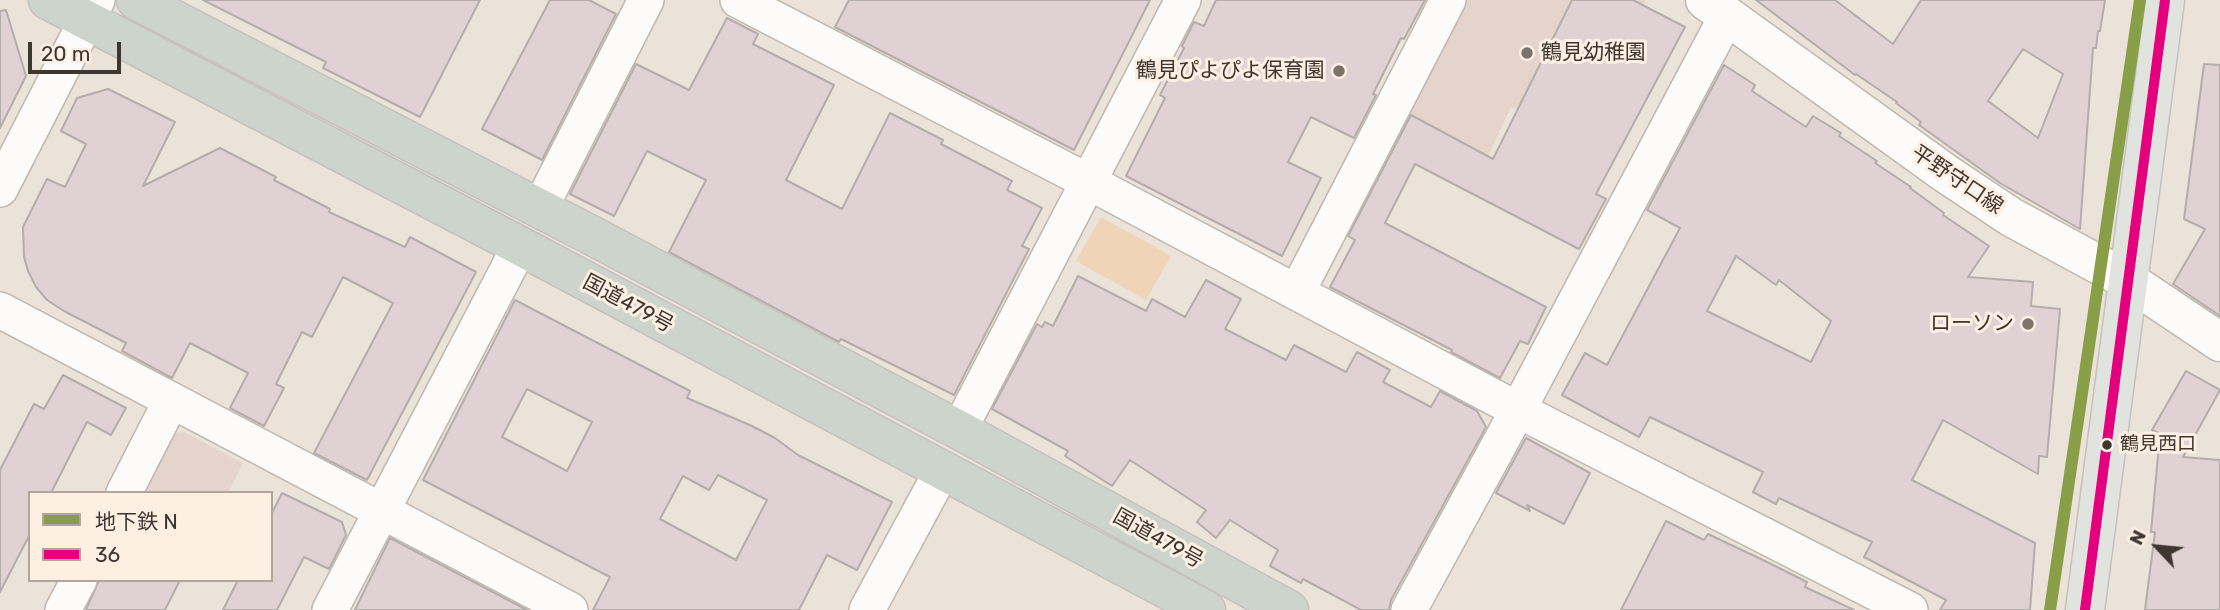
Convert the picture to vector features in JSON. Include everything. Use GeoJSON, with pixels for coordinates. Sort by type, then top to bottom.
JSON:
{"type":"FeatureCollection","features":[{"type":"Feature","properties":{"kind":"highway","name":"国道479号"},"geometry":{"type":"LineString","coordinates":[[48,0],[92,10],[520,246],[1206,610]]}},
{"type":"Feature","properties":{"kind":"highway","name":"国道479号"},"geometry":{"type":"LineString","coordinates":[[136,0],[304,89],[540,208],[959,430],[1289,610]]}},
{"type":"Feature","properties":{"kind":"main road"},"geometry":{"type":"LineString","coordinates":[[2085,610],[2165,0]]}},
{"type":"Feature","properties":{"kind":"main road","name":"平野守口線"},"geometry":{"type":"LineString","coordinates":[[1716,8],[1964,186],[2011,216],[2129,281],[2220,342]]}},
{"type":"Feature","properties":{"kind":"street"},"geometry":{"type":"LineString","coordinates":[[540,208],[646,0]]}},
{"type":"Feature","properties":{"kind":"street"},"geometry":{"type":"LineString","coordinates":[[738,0],[1087,181],[1518,410],[1910,610]]}},
{"type":"Feature","properties":{"kind":"street"},"geometry":{"type":"LineString","coordinates":[[959,430],[1183,0]]}},
{"type":"Feature","properties":{"kind":"street"},"geometry":{"type":"LineString","coordinates":[[1297,292],[1448,0]]}},
{"type":"Feature","properties":{"kind":"street"},"geometry":{"type":"LineString","coordinates":[[1409,610],[1518,410],[1716,8]]}},
{"type":"Feature","properties":{"kind":"street"},"geometry":{"type":"LineString","coordinates":[[0,190],[92,10]]}},
{"type":"Feature","properties":{"kind":"street"},"geometry":{"type":"LineString","coordinates":[[330,610],[520,246]]}},
{"type":"Feature","properties":{"kind":"street"},"geometry":{"type":"LineString","coordinates":[[0,310],[570,610]]}},
{"type":"Feature","properties":{"kind":"street"},"geometry":{"type":"LineString","coordinates":[[125,491],[171,401]]}},
{"type":"Feature","properties":{"kind":"street"},"geometry":{"type":"LineString","coordinates":[[867,610],[942,471]]}},
{"type":"Feature","properties":{"kind":"street"},"geometry":{"type":"LineString","coordinates":[[64,610],[78,582]]}},
{"type":"Feature","properties":{"kind":"shaded area","name":"鶴見幼稚園"},"geometry":{"type":"Polygon","coordinates":[[[1466,0],[1646,0],[1570,133],[1511,107],[1472,190],[1391,145],[1466,0]]]}},
{"type":"Feature","properties":{"kind":"shaded area"},"geometry":{"type":"Polygon","coordinates":[[[1101,217],[1171,256],[1146,300],[1076,261],[1101,217]]]}},
{"type":"Feature","properties":{"kind":"shaded area"},"geometry":{"type":"Polygon","coordinates":[[[184,432],[243,463],[229,491],[137,491],[166,434],[184,432]]]}},
{"type":"Feature","properties":{"kind":"building"},"geometry":{"type":"Polygon","coordinates":[[[203,0],[480,0],[420,117],[323,68],[326,62],[203,0]]]}},
{"type":"Feature","properties":{"kind":"building"},"geometry":{"type":"Polygon","coordinates":[[[550,0],[589,0],[616,14],[542,160],[482,129],[550,0]]]}},
{"type":"Feature","properties":{"kind":"building"},"geometry":{"type":"Polygon","coordinates":[[[849,0],[1150,0],[1074,150],[835,27],[849,0]]]}},
{"type":"Feature","properties":{"kind":"building"},"geometry":{"type":"Polygon","coordinates":[[[1216,0],[1425,0],[1404,39],[1401,38],[1354,138],[1311,117],[1288,162],[1321,178],[1282,256],[1126,176],[1165,98],[1160,95],[1194,22],[1204,26],[1216,0]]]}},
{"type":"Feature","properties":{"kind":"building"},"geometry":{"type":"Polygon","coordinates":[[[1572,0],[1633,0],[1685,27],[1596,194],[1606,199],[1579,249],[1415,164],[1385,223],[1546,307],[1528,344],[1520,341],[1500,378],[1330,287],[1355,240],[1348,236],[1411,115],[1493,159],[1572,0]]]}},
{"type":"Feature","properties":{"kind":"building"},"geometry":{"type":"Polygon","coordinates":[[[1756,0],[1835,0],[1893,44],[1921,0],[2105,0],[2096,48],[2093,48],[2080,229],[2000,183],[1919,125],[1921,122],[1897,102],[1855,75],[1756,0]],[[2023,49],[1988,101],[2038,138],[2063,74],[2023,49]]]}},
{"type":"Feature","properties":{"kind":"building"},"geometry":{"type":"Polygon","coordinates":[[[6,10],[26,76],[0,128],[0,11],[6,10]]]}},
{"type":"Feature","properties":{"kind":"building"},"geometry":{"type":"Polygon","coordinates":[[[727,18],[758,34],[753,44],[834,85],[786,180],[842,209],[890,113],[943,140],[941,144],[1012,181],[1007,190],[1042,208],[1022,246],[1029,249],[954,395],[841,339],[839,342],[669,252],[706,180],[647,151],[614,216],[570,194],[636,64],[689,90],[727,18]]]}},
{"type":"Feature","properties":{"kind":"building"},"geometry":{"type":"Polygon","coordinates":[[[2204,64],[2220,65],[2220,316],[2173,284],[2205,229],[2184,219],[2204,64]]]}},
{"type":"Feature","properties":{"kind":"building"},"geometry":{"type":"Polygon","coordinates":[[[1724,65],[1755,85],[1752,91],[1806,127],[1813,116],[1841,133],[1839,136],[1877,161],[1875,163],[1911,187],[1944,213],[1943,215],[1989,246],[1968,277],[2033,282],[2031,306],[2060,309],[2047,457],[2039,456],[2038,474],[1943,420],[1912,480],[2035,543],[2030,610],[1940,610],[1946,600],[1864,557],[1872,542],[1779,498],[1776,504],[1753,492],[1763,472],[1650,417],[1639,437],[1562,395],[1585,353],[1607,365],[1680,228],[1647,210],[1724,65]],[[1736,256],[1707,311],[1811,362],[1831,321],[1779,280],[1776,285],[1736,256]]]}},
{"type":"Feature","properties":{"kind":"building"},"geometry":{"type":"Polygon","coordinates":[[[108,89],[175,122],[143,186],[220,148],[276,177],[274,180],[330,209],[329,212],[405,247],[410,237],[476,272],[367,480],[314,453],[393,303],[343,277],[312,337],[302,332],[276,384],[284,388],[264,426],[230,408],[248,373],[190,343],[172,378],[122,351],[126,343],[64,311],[47,300],[36,287],[24,257],[23,227],[47,179],[65,187],[86,144],[61,131],[77,98],[108,89]]]}},
{"type":"Feature","properties":{"kind":"building"},"geometry":{"type":"Polygon","coordinates":[[[1078,276],[1146,311],[1152,299],[1185,317],[1206,280],[1241,299],[1225,329],[1286,360],[1294,345],[1346,372],[1357,352],[1390,370],[1383,382],[1431,407],[1440,391],[1477,411],[1486,427],[1391,600],[1389,610],[1361,610],[1303,579],[1301,583],[1270,566],[1278,550],[1230,520],[1216,538],[1197,522],[1206,510],[1130,460],[1112,486],[1065,456],[1068,451],[992,409],[1037,324],[1042,327],[1045,322],[1053,326],[1078,276]]]}},
{"type":"Feature","properties":{"kind":"building"},"geometry":{"type":"Polygon","coordinates":[[[515,300],[690,391],[687,398],[752,426],[775,438],[798,455],[892,502],[857,570],[827,555],[799,610],[593,610],[610,577],[423,480],[515,300]],[[527,389],[502,437],[567,471],[592,422],[527,389]],[[718,475],[709,490],[683,476],[660,519],[736,560],[767,500],[718,475]]]}},
{"type":"Feature","properties":{"kind":"building"},"geometry":{"type":"Polygon","coordinates":[[[2186,371],[2220,390],[2183,457],[2220,460],[2220,610],[2145,610],[2155,532],[2151,532],[2160,434],[2152,430],[2186,371]]]}},
{"type":"Feature","properties":{"kind":"building"},"geometry":{"type":"Polygon","coordinates":[[[63,375],[126,408],[111,435],[87,422],[52,491],[28,491],[28,538],[0,592],[0,470],[34,404],[44,409],[63,375]]]}},
{"type":"Feature","properties":{"kind":"building"},"geometry":{"type":"Polygon","coordinates":[[[1526,438],[1590,473],[1564,524],[1527,505],[1530,511],[1496,493],[1526,438]]]}},
{"type":"Feature","properties":{"kind":"building"},"geometry":{"type":"Polygon","coordinates":[[[282,493],[342,522],[346,535],[329,569],[304,557],[277,610],[223,610],[237,582],[273,582],[273,511],[282,493]]]}},
{"type":"Feature","properties":{"kind":"building"},"geometry":{"type":"Polygon","coordinates":[[[1666,521],[1704,540],[1708,534],[1807,582],[1805,587],[1854,610],[1621,610],[1666,521]]]}},
{"type":"Feature","properties":{"kind":"building"},"geometry":{"type":"Polygon","coordinates":[[[390,538],[527,610],[355,610],[390,538]]]}},
{"type":"Feature","properties":{"kind":"building"},"geometry":{"type":"Polygon","coordinates":[[[98,582],[179,582],[165,610],[86,610],[98,582]]]}},
{"type":"Feature","properties":{"kind":"metro line","name":"N"},"geometry":{"type":"LineString","coordinates":[[2050,610],[2140,0]]}},
{"type":"Feature","properties":{"kind":"transit line","name":"36"},"geometry":{"type":"LineString","coordinates":[[2085,610],[2165,0]]}},
{"type":"Feature","properties":{"kind":"place","name":"鶴見幼稚園"},"geometry":{"type":"Point","coordinates":[1527,53]}},
{"type":"Feature","properties":{"kind":"place","name":"鶴見ぴよぴよ保育園"},"geometry":{"type":"Point","coordinates":[1339,71]}},
{"type":"Feature","properties":{"kind":"place","name":"ローソン"},"geometry":{"type":"Point","coordinates":[2028,324]}},
{"type":"Feature","properties":{"kind":"place","name":"鶴見西口"},"geometry":{"type":"Point","coordinates":[2107,445]}}]}
